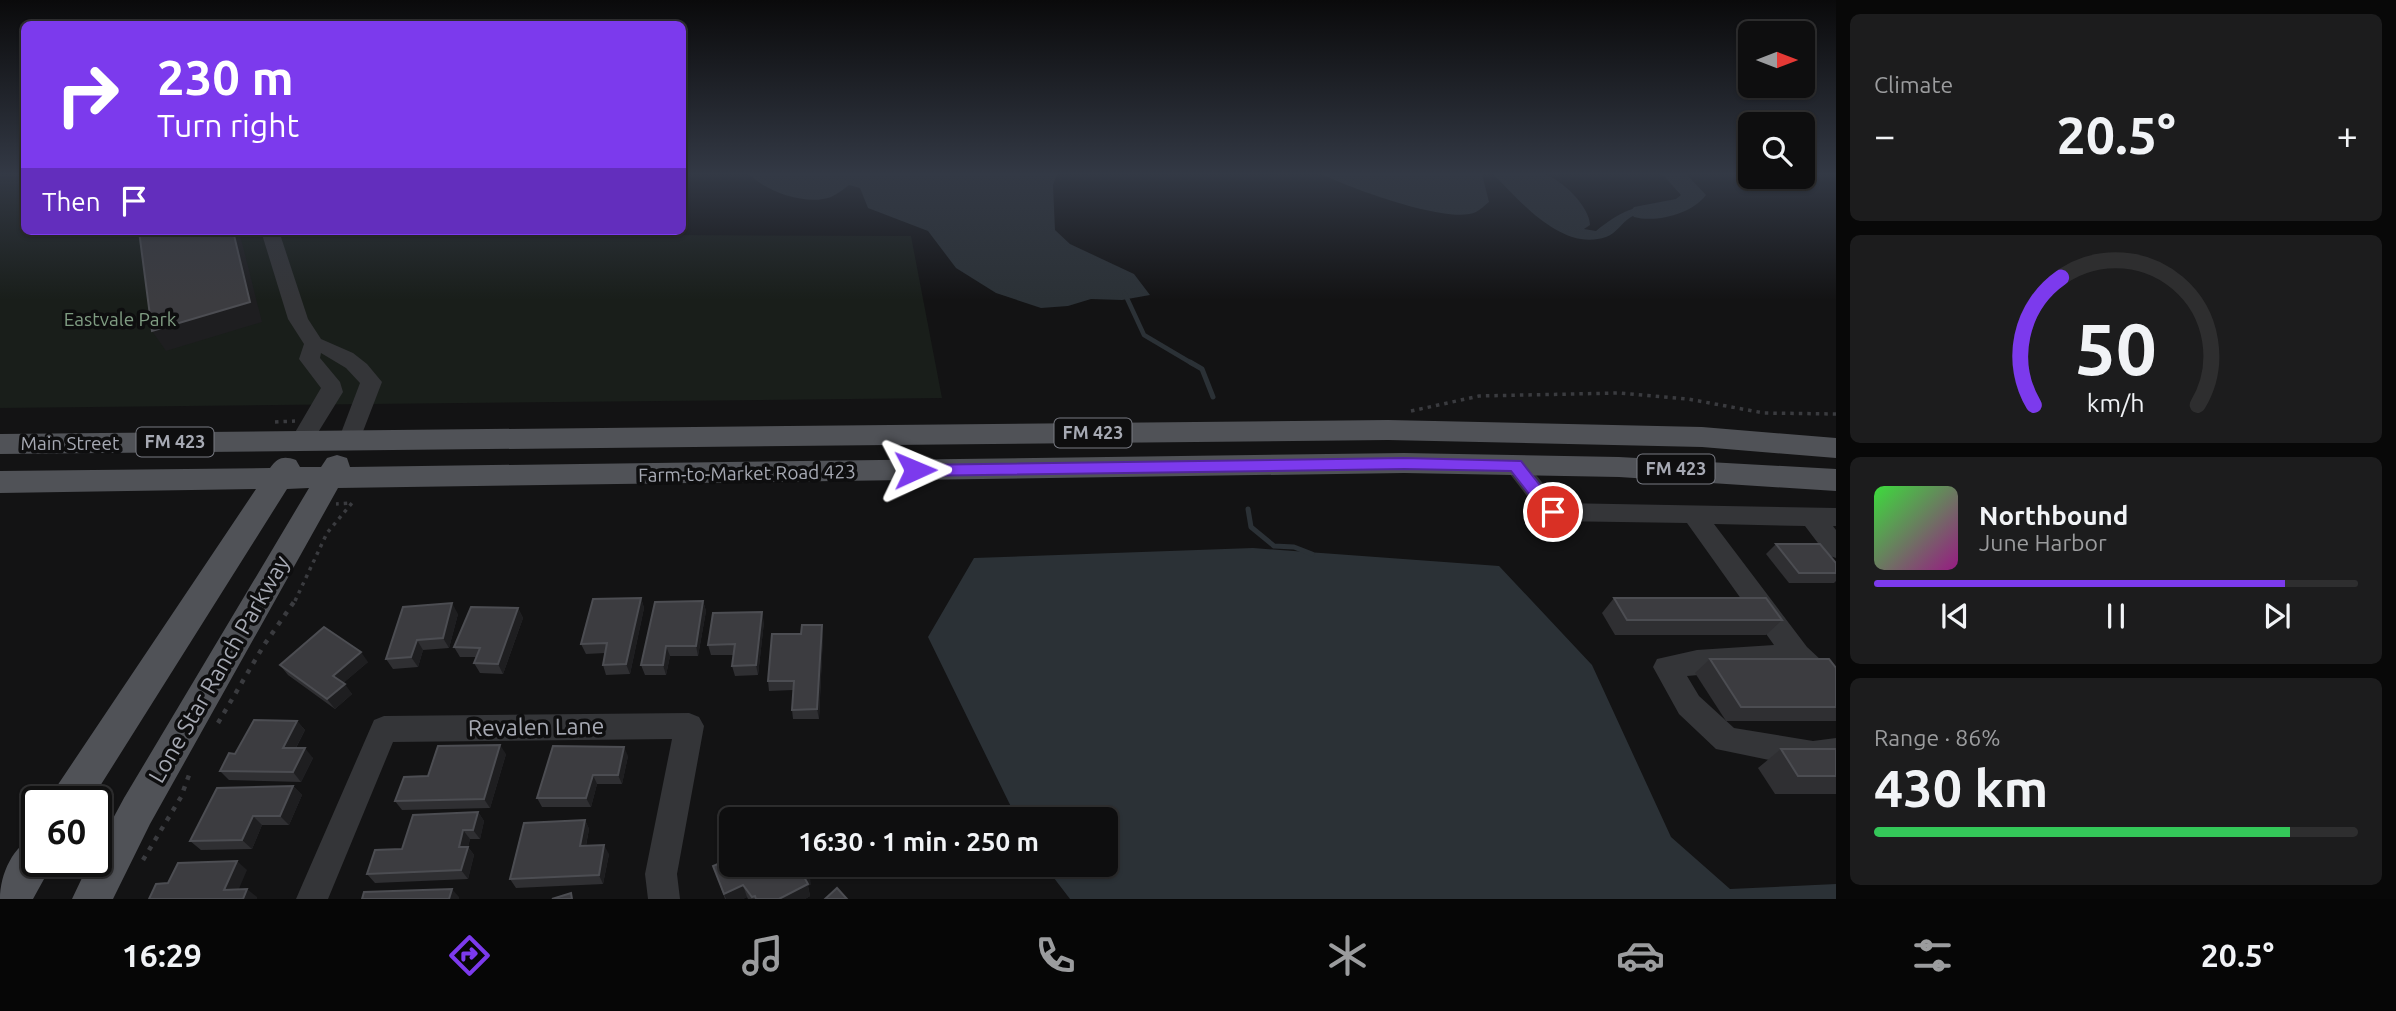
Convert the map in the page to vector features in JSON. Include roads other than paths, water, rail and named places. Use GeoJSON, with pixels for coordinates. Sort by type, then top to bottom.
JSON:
{"type":"FeatureCollection","features":[{"type":"Feature","properties":{"kind":"main road","name":"FM 423"},"geometry":{"type":"LineString","coordinates":[[349,441],[1388,430],[1702,437],[1836,448]]}},
{"type":"Feature","properties":{"kind":"main road"},"geometry":{"type":"LineString","coordinates":[[1496,431],[1515,465]]}},
{"type":"Feature","properties":{"kind":"main road"},"geometry":{"type":"LineString","coordinates":[[78,786],[301,441]]}},
{"type":"Feature","properties":{"kind":"main road","name":"Main Street"},"geometry":{"type":"LineString","coordinates":[[0,444],[349,441]]}},
{"type":"Feature","properties":{"kind":"main road","name":"Lone Star Ranch Parkway"},"geometry":{"type":"LineString","coordinates":[[92,899],[137,811],[349,441]]}},
{"type":"Feature","properties":{"kind":"main road","name":"Farm-to-Market Road 423"},"geometry":{"type":"LineString","coordinates":[[329,479],[1311,464],[1515,465],[1724,471],[1836,480]]}},
{"type":"Feature","properties":{"kind":"main road","name":"Main Street"},"geometry":{"type":"LineString","coordinates":[[0,482],[329,479]]}},
{"type":"Feature","properties":{"kind":"main road"},"geometry":{"type":"LineString","coordinates":[[11,899],[24,877]]}},
{"type":"Feature","properties":{"kind":"street"},"geometry":{"type":"LineString","coordinates":[[271,235],[298,319],[314,344],[331,348],[372,382],[349,441]]}},
{"type":"Feature","properties":{"kind":"street"},"geometry":{"type":"LineString","coordinates":[[301,441],[332,393],[331,383],[309,359],[314,344]]}},
{"type":"Feature","properties":{"kind":"street"},"geometry":{"type":"LineString","coordinates":[[1515,465],[1553,512],[1824,517],[1836,548]]}},
{"type":"Feature","properties":{"kind":"street"},"geometry":{"type":"LineString","coordinates":[[1694,515],[1797,655],[1836,692]]}},
{"type":"Feature","properties":{"kind":"street"},"geometry":{"type":"LineString","coordinates":[[1797,655],[1697,662],[1667,667],[1689,705],[1726,740],[1814,755],[1836,751]]}},
{"type":"Feature","properties":{"kind":"street"},"geometry":{"type":"LineString","coordinates":[[663,899],[661,874],[689,726]]}},
{"type":"Feature","properties":{"kind":"street","name":"Revalen Lane"},"geometry":{"type":"LineString","coordinates":[[312,899],[384,729],[689,726]]}},
{"type":"Feature","properties":{"kind":"waterway"},"geometry":{"type":"LineString","coordinates":[[1125,294],[1144,335],[1193,364]]}},
{"type":"Feature","properties":{"kind":"waterway"},"geometry":{"type":"LineString","coordinates":[[1190,362],[1202,369],[1213,397]]}},
{"type":"Feature","properties":{"kind":"waterway"},"geometry":{"type":"LineString","coordinates":[[1248,509],[1251,527],[1274,546],[1294,547],[1312,554]]}},
{"type":"Feature","properties":{"kind":"park label","name":"Eastvale Park"},"geometry":{"type":"Point","coordinates":[120,319]}}]}
